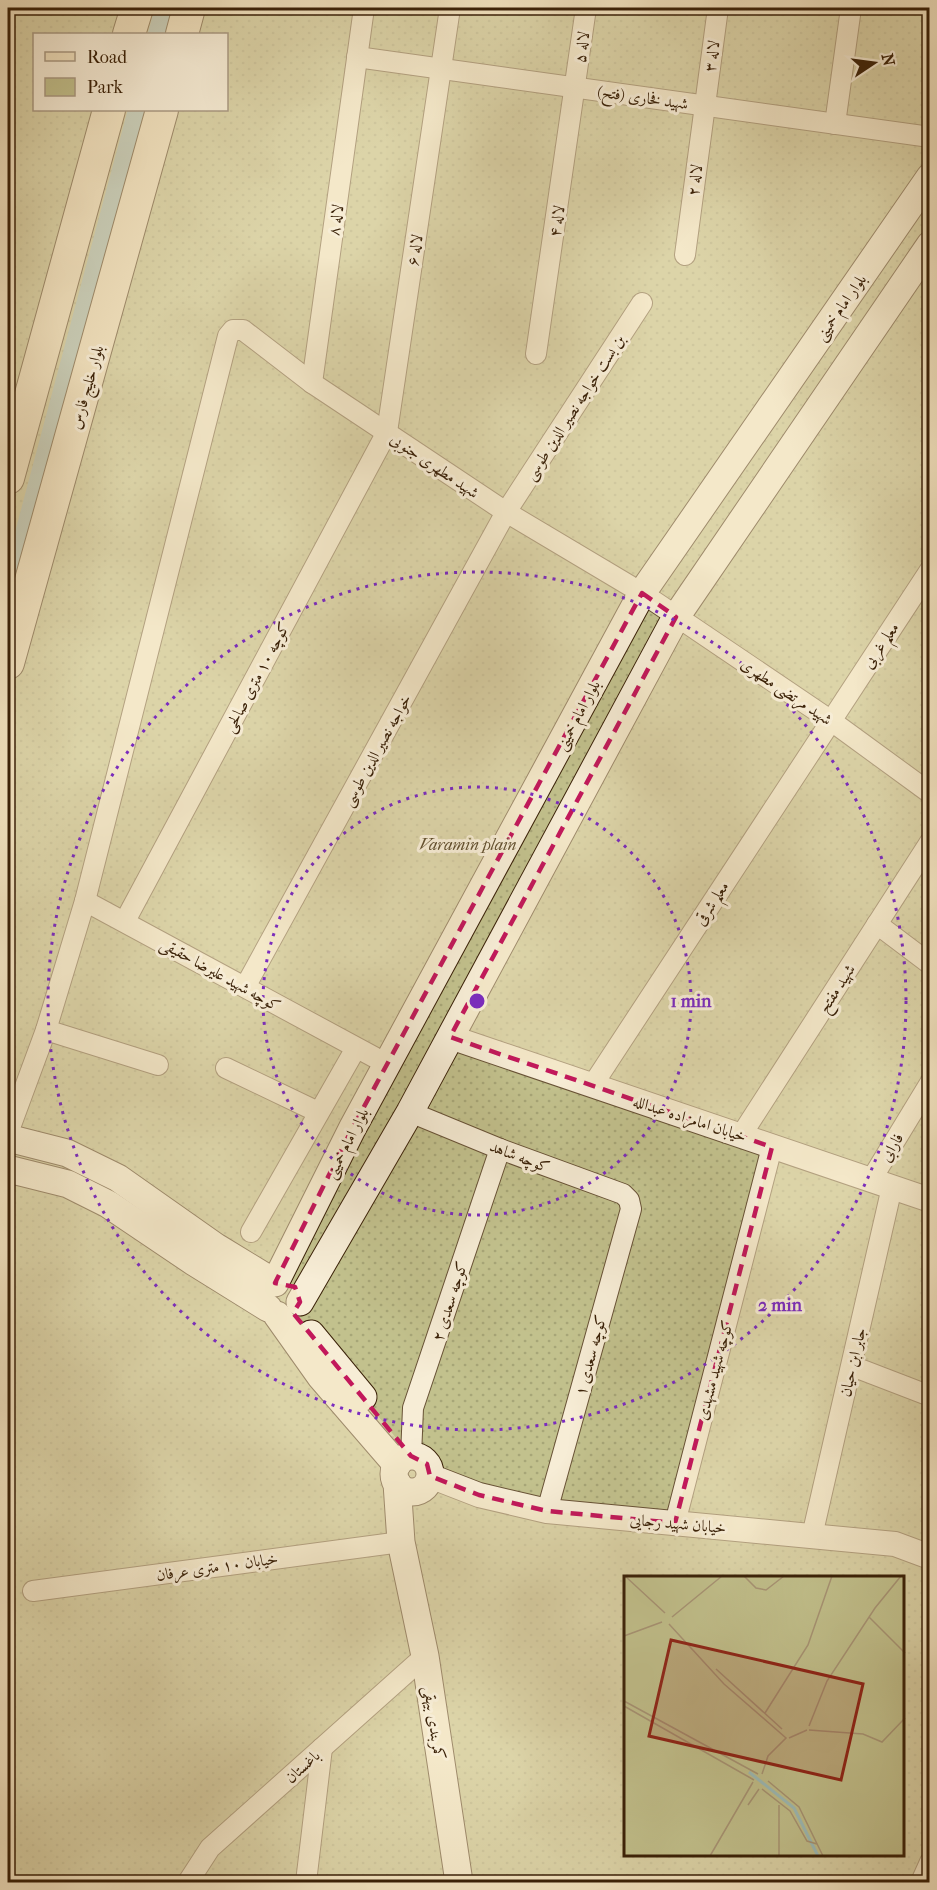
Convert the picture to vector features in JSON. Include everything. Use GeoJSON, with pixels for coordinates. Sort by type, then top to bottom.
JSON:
{"type":"FeatureCollection","features":[{"type":"Feature","properties":{"kind":"main road"},"geometry":{"type":"LineString","coordinates":[[129,33],[137,8]]}},
{"type":"Feature","properties":{"kind":"main road"},"geometry":{"type":"LineString","coordinates":[[182,33],[189,8]]}},
{"type":"Feature","properties":{"kind":"main road"},"geometry":{"type":"LineString","coordinates":[[8,478],[109,111]]}},
{"type":"Feature","properties":{"kind":"main road","name":"بلوار خلیج فارس"},"geometry":{"type":"LineString","coordinates":[[8,663],[162,111]]}},
{"type":"Feature","properties":{"kind":"main road","name":"بلوار امام خمینی"},"geometry":{"type":"LineString","coordinates":[[282,1304],[387,1064],[642,593],[930,177]]}},
{"type":"Feature","properties":{"kind":"main road"},"geometry":{"type":"LineString","coordinates":[[282,1304],[410,1112],[676,617],[930,245]]}},
{"type":"Feature","properties":{"kind":"main road"},"geometry":{"type":"LineString","coordinates":[[8,1135],[67,1153],[118,1178],[216,1247],[282,1304]]}},
{"type":"Feature","properties":{"kind":"main road"},"geometry":{"type":"LineString","coordinates":[[8,1169],[68,1184],[108,1204],[194,1262],[282,1304]]}},
{"type":"Feature","properties":{"kind":"main road","name":"خیابان شهید رجایی"},"geometry":{"type":"LineString","coordinates":[[282,1304],[321,1377],[411,1474]]}},
{"type":"Feature","properties":{"kind":"main road","name":"کمربندی بیهقی"},"geometry":{"type":"LineString","coordinates":[[411,1474],[414,1544],[403,1553],[425,1656],[459,1882]]}},
{"type":"Feature","properties":{"kind":"street","name":"لاله ۸"},"geometry":{"type":"LineString","coordinates":[[312,383],[364,8]]}},
{"type":"Feature","properties":{"kind":"street","name":"لاله ۶"},"geometry":{"type":"LineString","coordinates":[[387,432],[450,8]]}},
{"type":"Feature","properties":{"kind":"street","name":"لاله ۵"},"geometry":{"type":"LineString","coordinates":[[576,87],[586,8]]}},
{"type":"Feature","properties":{"kind":"street","name":"لاله ۳"},"geometry":{"type":"LineString","coordinates":[[704,105],[718,8]]}},
{"type":"Feature","properties":{"kind":"street"},"geometry":{"type":"LineString","coordinates":[[836,124],[851,8]]}},
{"type":"Feature","properties":{"kind":"street","name":"شهید فخاری (فتح)"},"geometry":{"type":"LineString","coordinates":[[357,57],[930,137]]}},
{"type":"Feature","properties":{"kind":"street","name":"لاله ۴"},"geometry":{"type":"LineString","coordinates":[[536,354],[576,87]]}},
{"type":"Feature","properties":{"kind":"street","name":"لاله ۲"},"geometry":{"type":"LineString","coordinates":[[685,255],[704,105]]}},
{"type":"Feature","properties":{"kind":"street","name":"بن بست خواجه نصیر الدین طوسی"},"geometry":{"type":"LineString","coordinates":[[506,512],[642,303]]}},
{"type":"Feature","properties":{"kind":"street","name":"شهید مطهری جنوبی"},"geometry":{"type":"LineString","coordinates":[[85,901],[228,336],[234,330],[243,330],[312,383],[506,512],[642,593]]}},
{"type":"Feature","properties":{"kind":"street","name":"کوچه ۱۰ متری صالحی"},"geometry":{"type":"LineString","coordinates":[[124,921],[387,432]]}},
{"type":"Feature","properties":{"kind":"street","name":"خواجه نصیر الدین طوسی"},"geometry":{"type":"LineString","coordinates":[[245,987],[506,512]]}},
{"type":"Feature","properties":{"kind":"street","name":"معلم غربی"},"geometry":{"type":"LineString","coordinates":[[830,720],[930,570]]}},
{"type":"Feature","properties":{"kind":"street","name":"شهید مرتضی مطهری"},"geometry":{"type":"LineString","coordinates":[[642,593],[830,720],[930,793]]}},
{"type":"Feature","properties":{"kind":"street","name":"معلم شرقی"},"geometry":{"type":"LineString","coordinates":[[592,1086],[830,720]]}},
{"type":"Feature","properties":{"kind":"street","name":"شهید مفتح"},"geometry":{"type":"LineString","coordinates":[[742,1134],[930,842]]}},
{"type":"Feature","properties":{"kind":"street"},"geometry":{"type":"LineString","coordinates":[[8,1135],[46,1030],[85,901]]}},
{"type":"Feature","properties":{"kind":"street","name":"کوچه شهید علیرضا حقیقی"},"geometry":{"type":"LineString","coordinates":[[85,901],[387,1064]]}},
{"type":"Feature","properties":{"kind":"street"},"geometry":{"type":"LineString","coordinates":[[877,924],[930,964]]}},
{"type":"Feature","properties":{"kind":"street"},"geometry":{"type":"LineString","coordinates":[[46,1030],[158,1065]]}},
{"type":"Feature","properties":{"kind":"street","name":"خیابان امامزاده عبدالله"},"geometry":{"type":"LineString","coordinates":[[450,1037],[742,1134],[772,1147],[881,1184],[928,1196]]}},
{"type":"Feature","properties":{"kind":"street"},"geometry":{"type":"LineString","coordinates":[[251,1232],[356,1048]]}},
{"type":"Feature","properties":{"kind":"street"},"geometry":{"type":"LineString","coordinates":[[226,1068],[318,1112]]}},
{"type":"Feature","properties":{"kind":"street","name":"فارابی"},"geometry":{"type":"LineString","coordinates":[[881,1184],[930,1083]]}},
{"type":"Feature","properties":{"kind":"street","name":"کوچه شاهد"},"geometry":{"type":"LineString","coordinates":[[410,1112],[500,1149],[623,1194],[629,1200]]}},
{"type":"Feature","properties":{"kind":"street","name":"کوچه شهید مشهدی"},"geometry":{"type":"LineString","coordinates":[[675,1523],[772,1147]]}},
{"type":"Feature","properties":{"kind":"street","name":"کوچه سعدی ۲"},"geometry":{"type":"LineString","coordinates":[[411,1474],[413,1408],[500,1149]]}},
{"type":"Feature","properties":{"kind":"street","name":"جابر ابن حیان"},"geometry":{"type":"LineString","coordinates":[[812,1536],[852,1366],[881,1184]]}},
{"type":"Feature","properties":{"kind":"street","name":"کوچه سعدی ۱"},"geometry":{"type":"LineString","coordinates":[[547,1511],[631,1209],[629,1200]]}},
{"type":"Feature","properties":{"kind":"street"},"geometry":{"type":"LineString","coordinates":[[852,1366],[930,1396]]}},
{"type":"Feature","properties":{"kind":"street","name":"خیابان شهید رجایی"},"geometry":{"type":"LineString","coordinates":[[411,1474],[479,1495],[547,1511],[895,1544],[930,1557]]}},
{"type":"Feature","properties":{"kind":"street","name":"خیابان ۱۰ متری عرفان"},"geometry":{"type":"LineString","coordinates":[[33,1591],[403,1553]]}},
{"type":"Feature","properties":{"kind":"street","name":"باغستان"},"geometry":{"type":"LineString","coordinates":[[188,1882],[210,1848],[425,1656]]}},
{"type":"Feature","properties":{"kind":"street"},"geometry":{"type":"LineString","coordinates":[[306,1882],[322,1748]]}},
{"type":"Feature","properties":{"kind":"street"},"geometry":{"type":"LineString","coordinates":[[206,1882],[210,1848]]}},
{"type":"Feature","properties":{"kind":"street"},"geometry":{"type":"LineString","coordinates":[[921,1882],[930,1862]]}},
{"type":"Feature","properties":{"kind":"highlighted area"},"geometry":{"type":"Polygon","coordinates":[[[642,593],[676,617],[450,1037],[772,1147],[675,1523],[547,1511],[479,1495],[430,1476],[427,1464],[411,1456],[293,1313],[300,1302],[295,1287],[275,1283],[352,1129],[642,593]]]}},
{"type":"Feature","properties":{"kind":"green space","name":"Varamin plain"},"geometry":{"type":"Polygon","coordinates":[[[8,8],[929,8],[929,1882],[8,1882],[8,8]]]}},
{"type":"Feature","properties":{"kind":"waterway"},"geometry":{"type":"LineString","coordinates":[[158,33],[165,8]]}},
{"type":"Feature","properties":{"kind":"waterway"},"geometry":{"type":"LineString","coordinates":[[8,597],[138,111]]}}]}
